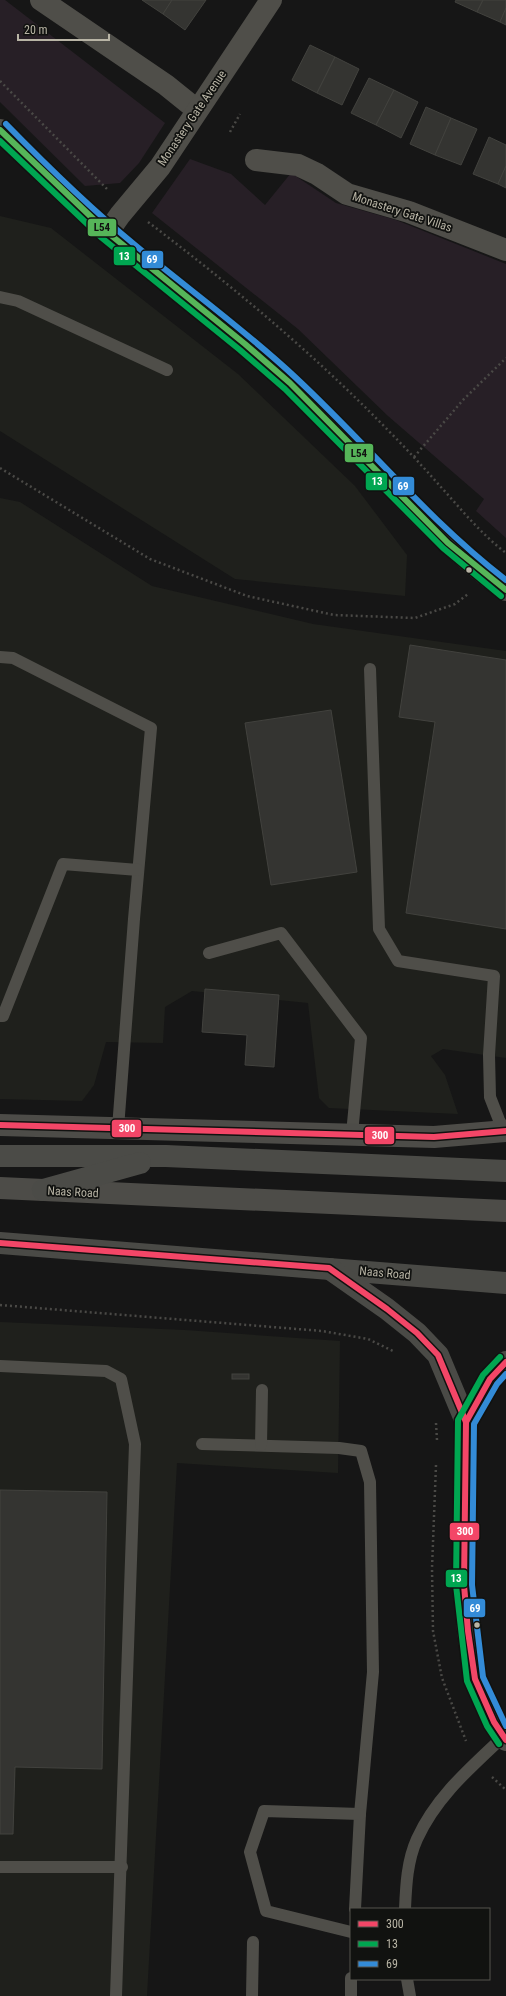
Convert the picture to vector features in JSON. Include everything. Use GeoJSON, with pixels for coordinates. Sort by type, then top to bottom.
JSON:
{"type":"FeatureCollection","features":[{"type":"Feature","properties":{"kind":"highway"},"geometry":{"type":"LineString","coordinates":[[0,1156],[166,1156],[506,1171]]}},
{"type":"Feature","properties":{"kind":"highway"},"geometry":{"type":"LineString","coordinates":[[43,1190],[166,1156]]}},
{"type":"Feature","properties":{"kind":"highway","name":"Naas Road"},"geometry":{"type":"LineString","coordinates":[[0,1243],[506,1283]]}},
{"type":"Feature","properties":{"kind":"highway"},"geometry":{"type":"LineString","coordinates":[[328,1268],[387,1309],[417,1333],[438,1355],[466,1422]]}},
{"type":"Feature","properties":{"kind":"highway"},"geometry":{"type":"LineString","coordinates":[[466,1422],[490,1379],[506,1362]]}},
{"type":"Feature","properties":{"kind":"main road"},"geometry":{"type":"LineString","coordinates":[[0,1125],[434,1137],[506,1131]]}},
{"type":"Feature","properties":{"kind":"main road","name":"Naas Road"},"geometry":{"type":"LineString","coordinates":[[0,1188],[506,1211]]}},
{"type":"Feature","properties":{"kind":"street"},"geometry":{"type":"LineString","coordinates":[[41,0],[166,85],[198,110]]}},
{"type":"Feature","properties":{"kind":"street","name":"Monastery Gate Avenue"},"geometry":{"type":"LineString","coordinates":[[108,232],[120,214],[160,167],[271,0]]}},
{"type":"Feature","properties":{"kind":"street"},"geometry":{"type":"LineString","coordinates":[[0,130],[39,170],[108,232],[260,356],[314,405],[437,531],[480,571],[506,590]]}},
{"type":"Feature","properties":{"kind":"street","name":"Monastery Gate Villas"},"geometry":{"type":"LineString","coordinates":[[256,160],[298,165],[318,174],[346,194],[409,212],[506,250]]}},
{"type":"Feature","properties":{"kind":"street"},"geometry":{"type":"LineString","coordinates":[[466,1422],[464,1585],[468,1631],[475,1679],[494,1722],[505,1738]]}},
{"type":"Feature","properties":{"kind":"lane"},"geometry":{"type":"LineString","coordinates":[[0,297],[18,301],[167,370]]}},
{"type":"Feature","properties":{"kind":"lane"},"geometry":{"type":"LineString","coordinates":[[0,657],[13,658],[151,728],[138,870],[118,1128]]}},
{"type":"Feature","properties":{"kind":"lane"},"geometry":{"type":"LineString","coordinates":[[370,669],[379,929],[398,961],[494,976],[489,1055],[490,1097],[499,1120],[506,1131]]}},
{"type":"Feature","properties":{"kind":"lane"},"geometry":{"type":"LineString","coordinates":[[0,1016],[3,1016],[63,864],[138,870]]}},
{"type":"Feature","properties":{"kind":"lane"},"geometry":{"type":"LineString","coordinates":[[209,952],[280,932],[361,1038],[352,1134]]}},
{"type":"Feature","properties":{"kind":"lane"},"geometry":{"type":"LineString","coordinates":[[0,1366],[106,1371],[121,1379],[135,1444],[122,1867],[116,1996]]}},
{"type":"Feature","properties":{"kind":"lane"},"geometry":{"type":"LineString","coordinates":[[261,1445],[262,1390]]}},
{"type":"Feature","properties":{"kind":"lane"},"geometry":{"type":"LineString","coordinates":[[202,1444],[339,1448],[362,1451],[370,1482],[373,1672],[360,1814],[355,1908]]}},
{"type":"Feature","properties":{"kind":"lane"},"geometry":{"type":"LineString","coordinates":[[405,1908],[407,1878],[416,1840],[437,1803],[459,1778],[505,1738]]}},
{"type":"Feature","properties":{"kind":"lane"},"geometry":{"type":"LineString","coordinates":[[350,1932],[266,1910],[250,1852],[264,1811],[360,1814]]}},
{"type":"Feature","properties":{"kind":"lane"},"geometry":{"type":"LineString","coordinates":[[0,1867],[122,1867]]}},
{"type":"Feature","properties":{"kind":"lane"},"geometry":{"type":"LineString","coordinates":[[252,1996],[253,1942]]}},
{"type":"Feature","properties":{"kind":"lane"},"geometry":{"type":"LineString","coordinates":[[351,1980],[351,1996]]}},
{"type":"Feature","properties":{"kind":"lane"},"geometry":{"type":"LineString","coordinates":[[407,1980],[410,1996]]}},
{"type":"Feature","properties":{"kind":"path"},"geometry":{"type":"LineString","coordinates":[[0,81],[85,167]]}},
{"type":"Feature","properties":{"kind":"path"},"geometry":{"type":"LineString","coordinates":[[230,132],[240,114]]}},
{"type":"Feature","properties":{"kind":"path"},"geometry":{"type":"LineString","coordinates":[[168,237],[209,269],[300,346],[414,457],[477,527],[506,553]]}},
{"type":"Feature","properties":{"kind":"path"},"geometry":{"type":"LineString","coordinates":[[414,457],[463,400],[506,358]]}},
{"type":"Feature","properties":{"kind":"path"},"geometry":{"type":"LineString","coordinates":[[0,468],[150,559],[247,596],[334,615],[415,618],[455,604],[474,590]]}},
{"type":"Feature","properties":{"kind":"path"},"geometry":{"type":"LineString","coordinates":[[0,1305],[322,1331],[368,1339],[399,1354]]}},
{"type":"Feature","properties":{"kind":"path"},"geometry":{"type":"LineString","coordinates":[[436,1416],[437,1445]]}},
{"type":"Feature","properties":{"kind":"path"},"geometry":{"type":"LineString","coordinates":[[497,1782],[506,1790]]}},
{"type":"Feature","properties":{"kind":"shaded area"},"geometry":{"type":"Polygon","coordinates":[[[0,0],[5,0],[165,123],[139,163],[120,183],[85,186],[0,102],[0,0]]]}},
{"type":"Feature","properties":{"kind":"shaded area"},"geometry":{"type":"Polygon","coordinates":[[[190,159],[231,174],[265,205],[291,173],[336,203],[396,220],[506,264],[506,538],[476,511],[484,499],[388,416],[298,329],[152,213],[190,159]]]}},
{"type":"Feature","properties":{"kind":"shaded area"},"geometry":{"type":"Polygon","coordinates":[[[0,216],[51,228],[238,374],[355,486],[407,555],[405,596],[235,579],[0,431],[0,216]]]}},
{"type":"Feature","properties":{"kind":"shaded area"},"geometry":{"type":"Polygon","coordinates":[[[0,498],[20,502],[152,586],[313,624],[506,651],[506,1058],[443,1049],[431,1056],[445,1075],[458,1114],[329,1108],[319,1098],[308,1003],[192,991],[165,1007],[163,1043],[106,1042],[94,1085],[82,1101],[0,1099],[0,498]]]}},
{"type":"Feature","properties":{"kind":"shaded area"},"geometry":{"type":"Polygon","coordinates":[[[0,1322],[185,1330],[340,1341],[338,1473],[177,1463],[147,1996],[0,1996],[0,1322]]]}},
{"type":"Feature","properties":{"kind":"building"},"geometry":{"type":"Polygon","coordinates":[[[142,0],[172,0],[163,14],[142,0]]]}},
{"type":"Feature","properties":{"kind":"building"},"geometry":{"type":"Polygon","coordinates":[[[172,0],[206,0],[185,30],[163,14],[172,0]]]}},
{"type":"Feature","properties":{"kind":"building"},"geometry":{"type":"Polygon","coordinates":[[[456,0],[483,0],[477,12],[455,2],[456,0]]]}},
{"type":"Feature","properties":{"kind":"building"},"geometry":{"type":"Polygon","coordinates":[[[483,0],[506,0],[506,8],[500,22],[477,12],[483,0]]]}},
{"type":"Feature","properties":{"kind":"building"},"geometry":{"type":"Polygon","coordinates":[[[506,8],[506,25],[500,22],[506,8]]]}},
{"type":"Feature","properties":{"kind":"building"},"geometry":{"type":"Polygon","coordinates":[[[310,45],[335,57],[317,93],[292,80],[310,45]]]}},
{"type":"Feature","properties":{"kind":"building"},"geometry":{"type":"Polygon","coordinates":[[[335,57],[359,69],[342,105],[317,93],[335,57]]]}},
{"type":"Feature","properties":{"kind":"building"},"geometry":{"type":"Polygon","coordinates":[[[369,78],[394,90],[376,125],[351,113],[369,78]]]}},
{"type":"Feature","properties":{"kind":"building"},"geometry":{"type":"Polygon","coordinates":[[[394,90],[418,102],[401,138],[376,125],[394,90]]]}},
{"type":"Feature","properties":{"kind":"building"},"geometry":{"type":"Polygon","coordinates":[[[426,107],[451,118],[435,155],[410,144],[426,107]]]}},
{"type":"Feature","properties":{"kind":"building"},"geometry":{"type":"Polygon","coordinates":[[[451,118],[477,129],[461,165],[435,155],[451,118]]]}},
{"type":"Feature","properties":{"kind":"building"},"geometry":{"type":"Polygon","coordinates":[[[489,137],[506,145],[506,166],[498,184],[473,174],[489,137]]]}},
{"type":"Feature","properties":{"kind":"building"},"geometry":{"type":"Polygon","coordinates":[[[506,166],[506,188],[498,184],[506,166]]]}},
{"type":"Feature","properties":{"kind":"building"},"geometry":{"type":"Polygon","coordinates":[[[410,645],[506,660],[506,929],[406,913],[435,722],[399,717],[410,645]]]}},
{"type":"Feature","properties":{"kind":"building"},"geometry":{"type":"Polygon","coordinates":[[[331,710],[357,872],[271,885],[245,723],[331,710]]]}},
{"type":"Feature","properties":{"kind":"building"},"geometry":{"type":"Polygon","coordinates":[[[205,989],[279,995],[274,1067],[245,1065],[247,1035],[202,1032],[205,989]]]}},
{"type":"Feature","properties":{"kind":"building"},"geometry":{"type":"Polygon","coordinates":[[[232,1374],[249,1374],[249,1379],[232,1379],[232,1374]]]}},
{"type":"Feature","properties":{"kind":"building"},"geometry":{"type":"Polygon","coordinates":[[[0,1490],[107,1492],[102,1769],[15,1767],[13,1834],[0,1834],[0,1490]]]}},
{"type":"Feature","properties":{"kind":"transit line","name":"69"},"geometry":{"type":"LineString","coordinates":[[6,124],[85,202],[118,231],[216,310],[295,377],[322,402],[424,507],[477,557],[506,580]]}},
{"type":"Feature","properties":{"kind":"transit line","name":"L54"},"geometry":{"type":"LineString","coordinates":[[0,130],[107,232],[245,344],[290,383],[448,543],[506,590]]}},
{"type":"Feature","properties":{"kind":"transit line","name":"13"},"geometry":{"type":"LineString","coordinates":[[0,141],[102,238],[240,350],[285,389],[443,548],[501,596]]}},
{"type":"Feature","properties":{"kind":"transit line","name":"300"},"geometry":{"type":"LineString","coordinates":[[0,1125],[434,1137],[506,1131]]}},
{"type":"Feature","properties":{"kind":"transit line","name":"300"},"geometry":{"type":"LineString","coordinates":[[0,1243],[329,1268],[387,1309],[417,1333],[438,1355],[466,1422],[464,1585],[468,1631],[475,1679],[494,1722],[506,1740]]}},
{"type":"Feature","properties":{"kind":"transit line","name":"13"},"geometry":{"type":"LineString","coordinates":[[499,1744],[487,1726],[467,1681],[456,1585],[458,1420],[483,1375],[500,1357]]}},
{"type":"Feature","properties":{"kind":"transit line","name":"300"},"geometry":{"type":"LineString","coordinates":[[466,1422],[490,1379],[506,1362]]}},
{"type":"Feature","properties":{"kind":"transit line","name":"69"},"geometry":{"type":"LineString","coordinates":[[506,1374],[497,1384],[474,1424],[472,1585],[483,1677],[506,1726]]}}]}
